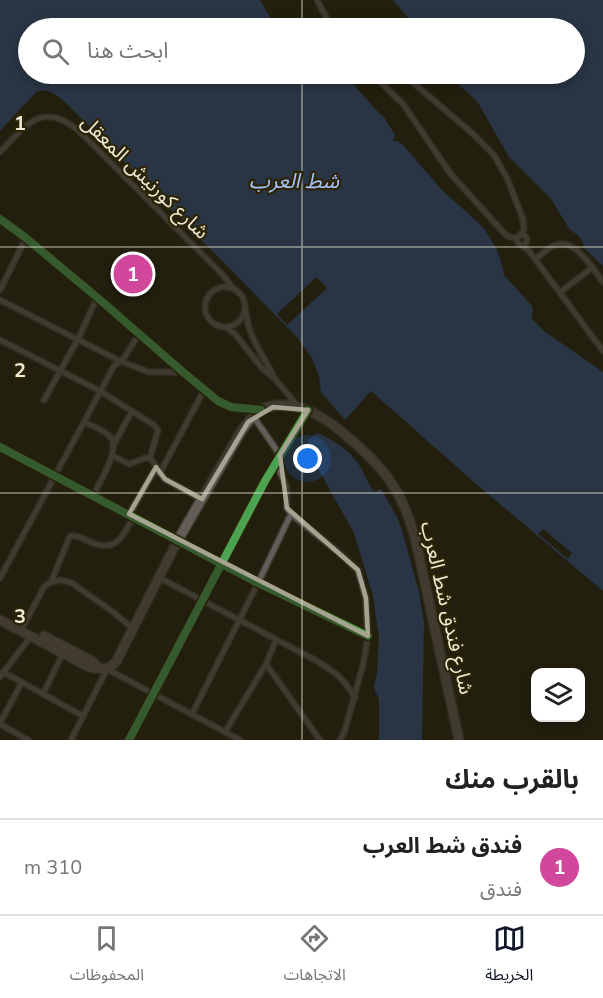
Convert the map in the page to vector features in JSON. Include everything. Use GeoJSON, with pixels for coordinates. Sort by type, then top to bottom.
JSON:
{"type":"FeatureCollection","features":[{"type":"Feature","properties":{"kind":"main road"},"geometry":{"type":"LineString","coordinates":[[0,620],[89,667],[103,668],[116,662],[178,540],[240,433],[257,413],[280,406],[304,409]]}},
{"type":"Feature","properties":{"kind":"main road","name":"شارع فندق شط العرب"},"geometry":{"type":"LineString","coordinates":[[304,409],[321,417],[368,455],[400,496],[416,542],[459,740]]}},
{"type":"Feature","properties":{"kind":"main road"},"geometry":{"type":"LineString","coordinates":[[0,613],[103,668]]}},
{"type":"Feature","properties":{"kind":"street"},"geometry":{"type":"LineString","coordinates":[[317,0],[327,18]]}},
{"type":"Feature","properties":{"kind":"street"},"geometry":{"type":"LineString","coordinates":[[382,84],[403,104],[450,173],[508,237],[529,251],[536,259],[603,351]]}},
{"type":"Feature","properties":{"kind":"street"},"geometry":{"type":"LineString","coordinates":[[415,84],[494,155],[507,178],[524,226],[525,244],[519,244]]}},
{"type":"Feature","properties":{"kind":"street","name":"شارع كورنيش المعقل"},"geometry":{"type":"LineString","coordinates":[[0,152],[26,126],[38,118],[57,117],[68,122],[134,184],[222,274],[232,288]]}},
{"type":"Feature","properties":{"kind":"street"},"geometry":{"type":"LineString","coordinates":[[0,219],[26,238],[204,390],[225,405],[257,413],[280,455],[280,472],[287,487],[287,508],[291,514],[358,570],[366,598],[368,636],[363,665],[355,698],[340,740]]}},
{"type":"Feature","properties":{"kind":"street"},"geometry":{"type":"LineString","coordinates":[[508,237],[523,237]]}},
{"type":"Feature","properties":{"kind":"street"},"geometry":{"type":"LineString","coordinates":[[523,237],[529,251]]}},
{"type":"Feature","properties":{"kind":"street"},"geometry":{"type":"LineString","coordinates":[[0,290],[26,238]]}},
{"type":"Feature","properties":{"kind":"street"},"geometry":{"type":"LineString","coordinates":[[536,259],[553,246],[566,244],[575,248],[603,282]]}},
{"type":"Feature","properties":{"kind":"street"},"geometry":{"type":"LineString","coordinates":[[560,292],[592,268]]}},
{"type":"Feature","properties":{"kind":"street"},"geometry":{"type":"LineString","coordinates":[[129,740],[304,409],[261,368],[235,334],[211,322],[205,307],[208,296],[216,289],[227,286],[238,290],[244,299],[251,333],[275,379]]}},
{"type":"Feature","properties":{"kind":"street"},"geometry":{"type":"LineString","coordinates":[[44,400],[78,339],[97,298]]}},
{"type":"Feature","properties":{"kind":"street"},"geometry":{"type":"LineString","coordinates":[[0,300],[120,361],[148,372],[183,372]]}},
{"type":"Feature","properties":{"kind":"street"},"geometry":{"type":"LineString","coordinates":[[227,328],[237,324],[246,310]]}},
{"type":"Feature","properties":{"kind":"street"},"geometry":{"type":"LineString","coordinates":[[0,578],[114,366],[124,358],[138,333]]}},
{"type":"Feature","properties":{"kind":"street"},"geometry":{"type":"LineString","coordinates":[[0,340],[100,392],[154,425],[158,430],[150,458],[165,479],[202,499]]}},
{"type":"Feature","properties":{"kind":"street"},"geometry":{"type":"LineString","coordinates":[[51,582],[70,536],[75,535],[100,546],[118,543],[204,390]]}},
{"type":"Feature","properties":{"kind":"street"},"geometry":{"type":"LineString","coordinates":[[113,446],[132,411]]}},
{"type":"Feature","properties":{"kind":"street"},"geometry":{"type":"LineString","coordinates":[[84,422],[106,434],[112,440],[113,446],[112,456],[93,496]]}},
{"type":"Feature","properties":{"kind":"street"},"geometry":{"type":"LineString","coordinates":[[0,447],[258,583],[368,636]]}},
{"type":"Feature","properties":{"kind":"street"},"geometry":{"type":"LineString","coordinates":[[112,456],[129,464],[150,458]]}},
{"type":"Feature","properties":{"kind":"street"},"geometry":{"type":"LineString","coordinates":[[192,714],[291,514]]}},
{"type":"Feature","properties":{"kind":"street"},"geometry":{"type":"LineString","coordinates":[[158,578],[317,661],[339,675],[355,698]]}},
{"type":"Feature","properties":{"kind":"street"},"geometry":{"type":"LineString","coordinates":[[24,625],[44,586],[61,580],[72,583],[132,628]]}},
{"type":"Feature","properties":{"kind":"street"},"geometry":{"type":"LineString","coordinates":[[31,636],[2,674],[22,682],[83,716]]}},
{"type":"Feature","properties":{"kind":"street"},"geometry":{"type":"LineString","coordinates":[[225,732],[266,664],[276,640]]}},
{"type":"Feature","properties":{"kind":"street"},"geometry":{"type":"LineString","coordinates":[[43,694],[63,653]]}},
{"type":"Feature","properties":{"kind":"street"},"geometry":{"type":"LineString","coordinates":[[266,664],[320,740]]}},
{"type":"Feature","properties":{"kind":"street"},"geometry":{"type":"LineString","coordinates":[[71,740],[103,668],[237,739]]}},
{"type":"Feature","properties":{"kind":"street"},"geometry":{"type":"LineString","coordinates":[[22,682],[0,724],[28,740]]}},
{"type":"Feature","properties":{"kind":"highlighted area"},"geometry":{"type":"Polygon","coordinates":[[[273,407],[308,410],[280,455],[287,508],[358,570],[366,598],[368,636],[129,514],[156,467],[165,479],[202,499],[248,422],[273,407]]]}},
{"type":"Feature","properties":{"kind":"water","name":"شط العرب"},"geometry":{"type":"Polygon","coordinates":[[[0,0],[260,0],[270,18],[18,18],[18,84],[353,84],[384,117],[395,135],[393,141],[402,144],[442,190],[483,227],[497,250],[504,275],[532,306],[531,318],[544,331],[603,372],[603,591],[371,391],[345,420],[321,392],[319,376],[312,358],[297,337],[79,116],[54,94],[48,91],[36,92],[0,131],[0,0]]]}},
{"type":"Feature","properties":{"kind":"water"},"geometry":{"type":"Polygon","coordinates":[[[393,0],[603,0],[603,266],[585,249],[578,235],[570,230],[551,199],[509,157],[477,101],[460,84],[585,84],[585,18],[408,18],[393,0]]]}},
{"type":"Feature","properties":{"kind":"water"},"geometry":{"type":"Polygon","coordinates":[[[317,433],[339,445],[353,457],[374,492],[381,489],[402,530],[419,592],[424,623],[422,740],[379,740],[379,699],[374,686],[379,638],[373,596],[354,533],[307,449],[308,440],[317,433]]]}},
{"type":"Feature","properties":{"kind":"pier"},"geometry":{"type":"Polygon","coordinates":[[[316,277],[327,288],[287,325],[277,314],[316,277]]]}},
{"type":"Feature","properties":{"kind":"pier"},"geometry":{"type":"Polygon","coordinates":[[[543,529],[572,553],[568,559],[538,534],[543,529]]]}},
{"type":"Feature","properties":{"kind":"cycle path"},"geometry":{"type":"LineString","coordinates":[[0,219],[26,238],[218,401],[231,407],[261,410]]}},
{"type":"Feature","properties":{"kind":"cycle path"},"geometry":{"type":"LineString","coordinates":[[129,740],[265,481],[308,410]]}},
{"type":"Feature","properties":{"kind":"cycle path"},"geometry":{"type":"LineString","coordinates":[[0,447],[258,583],[368,636]]}},
{"type":"Feature","properties":{"kind":"place","name":"فندق شط العرب"},"geometry":{"type":"Point","coordinates":[133,274]}}]}
